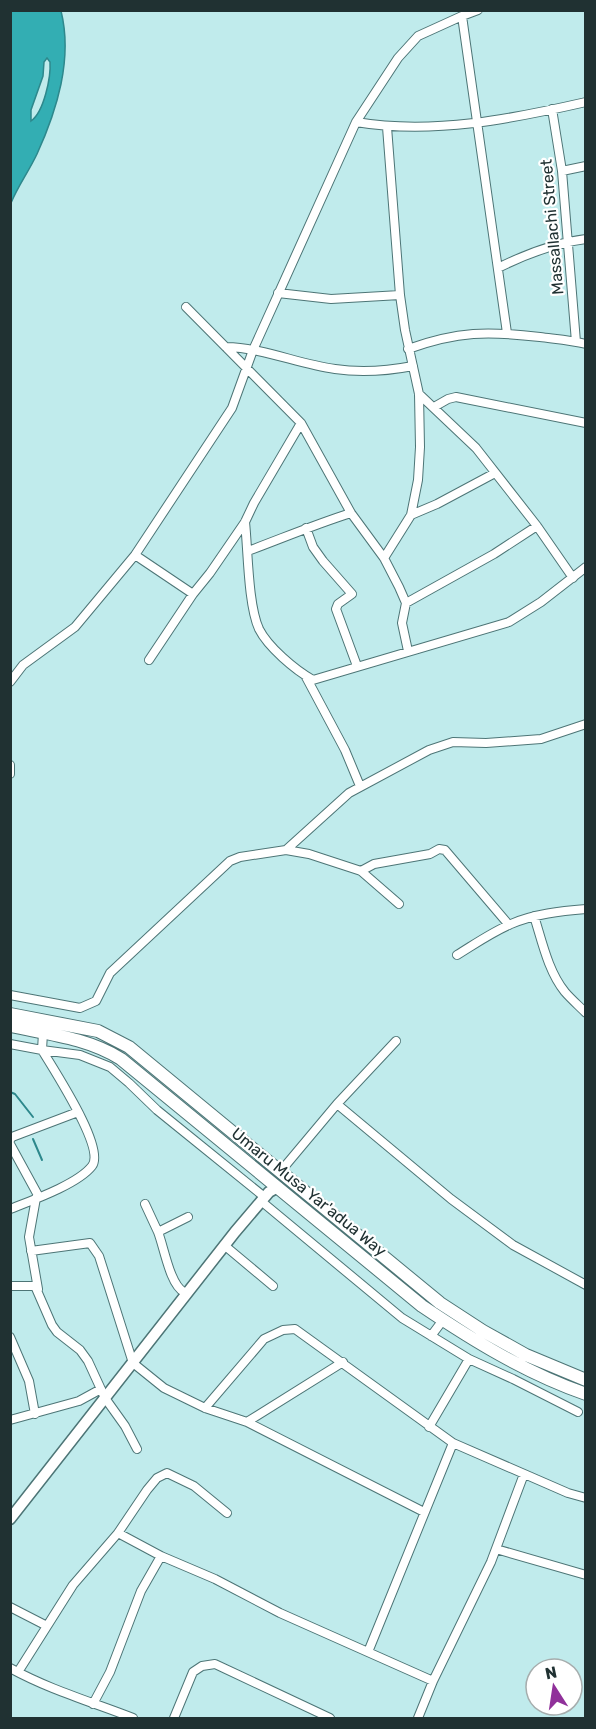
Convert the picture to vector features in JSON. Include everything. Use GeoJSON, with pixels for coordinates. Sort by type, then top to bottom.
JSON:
{"type":"FeatureCollection","features":[{"type":"Feature","properties":{"kind":"main road","name":"Umaru Musa Yar'adua Way"},"geometry":{"type":"LineString","coordinates":[[10,1014],[77,1026],[114,1038],[150,1064],[440,1303],[526,1355],[585,1380]]}},
{"type":"Feature","properties":{"kind":"main road","name":"Umaru Musa Yar'adua Way"},"geometry":{"type":"LineString","coordinates":[[10,1026],[104,1048],[121,1059],[422,1306],[475,1342],[515,1363],[585,1394]]}},
{"type":"Feature","properties":{"kind":"main road"},"geometry":{"type":"LineString","coordinates":[[10,1510],[225,1245],[268,1186],[273,1184]]}},
{"type":"Feature","properties":{"kind":"main road"},"geometry":{"type":"LineString","coordinates":[[132,1360],[226,1237],[261,1198]]}},
{"type":"Feature","properties":{"kind":"main road"},"geometry":{"type":"LineString","coordinates":[[10,1519],[103,1393]]}},
{"type":"Feature","properties":{"kind":"street"},"geometry":{"type":"LineString","coordinates":[[10,682],[23,665],[75,627],[135,555],[232,408],[253,350],[356,122],[398,58],[417,36],[478,10]]}},
{"type":"Feature","properties":{"kind":"street"},"geometry":{"type":"LineString","coordinates":[[462,16],[507,333]]}},
{"type":"Feature","properties":{"kind":"street"},"geometry":{"type":"LineString","coordinates":[[356,122],[387,127],[478,123],[585,102]]}},
{"type":"Feature","properties":{"kind":"street","name":"Massallachi Street"},"geometry":{"type":"LineString","coordinates":[[552,109],[562,171],[576,342]]}},
{"type":"Feature","properties":{"kind":"street"},"geometry":{"type":"LineString","coordinates":[[384,558],[411,515],[418,480],[419,394],[408,349],[400,295],[387,127]]}},
{"type":"Feature","properties":{"kind":"street"},"geometry":{"type":"LineString","coordinates":[[562,171],[585,165]]}},
{"type":"Feature","properties":{"kind":"street"},"geometry":{"type":"LineString","coordinates":[[498,268],[526,254],[568,241],[585,239]]}},
{"type":"Feature","properties":{"kind":"street"},"geometry":{"type":"LineString","coordinates":[[278,293],[331,299],[400,295]]}},
{"type":"Feature","properties":{"kind":"street"},"geometry":{"type":"LineString","coordinates":[[186,307],[301,423],[351,513],[384,558],[406,603],[402,623],[408,651]]}},
{"type":"Feature","properties":{"kind":"street"},"geometry":{"type":"LineString","coordinates":[[408,349],[454,335],[507,333],[585,344]]}},
{"type":"Feature","properties":{"kind":"street"},"geometry":{"type":"LineString","coordinates":[[226,347],[253,350],[334,369],[362,372],[413,366]]}},
{"type":"Feature","properties":{"kind":"street"},"geometry":{"type":"LineString","coordinates":[[419,394],[476,448],[537,526],[573,578]]}},
{"type":"Feature","properties":{"kind":"street"},"geometry":{"type":"LineString","coordinates":[[434,407],[456,397],[585,423]]}},
{"type":"Feature","properties":{"kind":"street"},"geometry":{"type":"LineString","coordinates":[[149,660],[245,522],[301,423]]}},
{"type":"Feature","properties":{"kind":"street"},"geometry":{"type":"LineString","coordinates":[[411,515],[437,504],[495,472]]}},
{"type":"Feature","properties":{"kind":"street"},"geometry":{"type":"LineString","coordinates":[[248,551],[351,513]]}},
{"type":"Feature","properties":{"kind":"street"},"geometry":{"type":"LineString","coordinates":[[245,522],[252,600],[259,629],[284,660],[313,680],[508,622],[573,578],[585,567]]}},
{"type":"Feature","properties":{"kind":"street"},"geometry":{"type":"LineString","coordinates":[[406,603],[494,554],[537,526]]}},
{"type":"Feature","properties":{"kind":"street"},"geometry":{"type":"LineString","coordinates":[[306,528],[313,547],[352,594],[338,603],[336,609],[357,666]]}},
{"type":"Feature","properties":{"kind":"street"},"geometry":{"type":"LineString","coordinates":[[135,555],[193,594]]}},
{"type":"Feature","properties":{"kind":"street"},"geometry":{"type":"LineString","coordinates":[[305,676],[345,750],[360,786]]}},
{"type":"Feature","properties":{"kind":"street"},"geometry":{"type":"LineString","coordinates":[[286,850],[345,796],[429,750],[453,742],[541,739],[585,724]]}},
{"type":"Feature","properties":{"kind":"street"},"geometry":{"type":"LineString","coordinates":[[10,765],[10,774]]}},
{"type":"Feature","properties":{"kind":"street"},"geometry":{"type":"LineString","coordinates":[[362,871],[374,864],[430,854],[439,849],[445,850],[509,925]]}},
{"type":"Feature","properties":{"kind":"street"},"geometry":{"type":"LineString","coordinates":[[10,996],[80,1008],[96,1001],[110,973],[228,863],[240,857],[286,850],[309,854],[362,871],[399,904]]}},
{"type":"Feature","properties":{"kind":"street"},"geometry":{"type":"LineString","coordinates":[[457,955],[509,925],[534,916],[585,910]]}},
{"type":"Feature","properties":{"kind":"street"},"geometry":{"type":"LineString","coordinates":[[534,916],[556,978],[565,992],[585,1012]]}},
{"type":"Feature","properties":{"kind":"street"},"geometry":{"type":"LineString","coordinates":[[10,1209],[73,1181],[92,1166],[96,1158],[96,1150],[78,1112],[42,1050],[43,1033]]}},
{"type":"Feature","properties":{"kind":"street"},"geometry":{"type":"LineString","coordinates":[[280,1172],[337,1104],[396,1041]]}},
{"type":"Feature","properties":{"kind":"street"},"geometry":{"type":"LineString","coordinates":[[10,1044],[80,1055],[110,1067],[157,1110],[402,1318],[469,1359],[578,1413]]}},
{"type":"Feature","properties":{"kind":"street"},"geometry":{"type":"LineString","coordinates":[[337,1104],[451,1199],[513,1245],[585,1286]]}},
{"type":"Feature","properties":{"kind":"street"},"geometry":{"type":"LineString","coordinates":[[38,1291],[30,1229],[38,1198],[10,1142],[12,1137],[78,1112]]}},
{"type":"Feature","properties":{"kind":"street"},"geometry":{"type":"LineString","coordinates":[[145,1204],[158,1232],[174,1281],[184,1292]]}},
{"type":"Feature","properties":{"kind":"street"},"geometry":{"type":"LineString","coordinates":[[158,1232],[188,1217]]}},
{"type":"Feature","properties":{"kind":"street"},"geometry":{"type":"LineString","coordinates":[[32,1251],[81,1243],[92,1246],[99,1256],[132,1360],[164,1388],[205,1408],[247,1422],[424,1512]]}},
{"type":"Feature","properties":{"kind":"street"},"geometry":{"type":"LineString","coordinates":[[225,1245],[273,1286]]}},
{"type":"Feature","properties":{"kind":"street"},"geometry":{"type":"LineString","coordinates":[[10,1286],[35,1286],[52,1325],[57,1332],[80,1350],[88,1361],[103,1393],[125,1426],[136,1449]]}},
{"type":"Feature","properties":{"kind":"street"},"geometry":{"type":"LineString","coordinates":[[431,1336],[443,1320]]}},
{"type":"Feature","properties":{"kind":"street"},"geometry":{"type":"LineString","coordinates":[[205,1408],[264,1339],[284,1330],[295,1329],[453,1443],[585,1498]]}},
{"type":"Feature","properties":{"kind":"street"},"geometry":{"type":"LineString","coordinates":[[10,1337],[28,1381],[35,1414]]}},
{"type":"Feature","properties":{"kind":"street"},"geometry":{"type":"LineString","coordinates":[[429,1427],[469,1359]]}},
{"type":"Feature","properties":{"kind":"street"},"geometry":{"type":"LineString","coordinates":[[247,1422],[343,1362]]}},
{"type":"Feature","properties":{"kind":"street"},"geometry":{"type":"LineString","coordinates":[[10,1420],[103,1393]]}},
{"type":"Feature","properties":{"kind":"street"},"geometry":{"type":"LineString","coordinates":[[368,1652],[453,1443]]}},
{"type":"Feature","properties":{"kind":"street"},"geometry":{"type":"LineString","coordinates":[[133,1719],[43,1685],[14,1670],[47,1626],[73,1585],[118,1533],[157,1478],[167,1473],[194,1486],[226,1513]]}},
{"type":"Feature","properties":{"kind":"street"},"geometry":{"type":"LineString","coordinates":[[418,1719],[496,1549],[524,1473]]}},
{"type":"Feature","properties":{"kind":"street"},"geometry":{"type":"LineString","coordinates":[[118,1533],[280,1613],[433,1682]]}},
{"type":"Feature","properties":{"kind":"street"},"geometry":{"type":"LineString","coordinates":[[496,1549],[585,1575]]}},
{"type":"Feature","properties":{"kind":"street"},"geometry":{"type":"LineString","coordinates":[[93,1704],[110,1672],[141,1591],[161,1556]]}},
{"type":"Feature","properties":{"kind":"street"},"geometry":{"type":"LineString","coordinates":[[10,1607],[47,1626]]}},
{"type":"Feature","properties":{"kind":"street"},"geometry":{"type":"LineString","coordinates":[[174,1719],[193,1672],[202,1666],[215,1664],[330,1719]]}},
{"type":"Feature","properties":{"kind":"water"},"geometry":{"type":"Polygon","coordinates":[[[11,10],[61,11],[65,47],[57,102],[37,154],[11,203],[11,10]],[[47,58],[44,62],[43,76],[31,110],[31,121],[43,102],[48,85],[50,62],[47,58]]]}},
{"type":"Feature","properties":{"kind":"waterway"},"geometry":{"type":"LineString","coordinates":[[10,1092],[15,1094],[33,1117]]}},
{"type":"Feature","properties":{"kind":"waterway"},"geometry":{"type":"LineString","coordinates":[[33,1139],[42,1160]]}}]}
